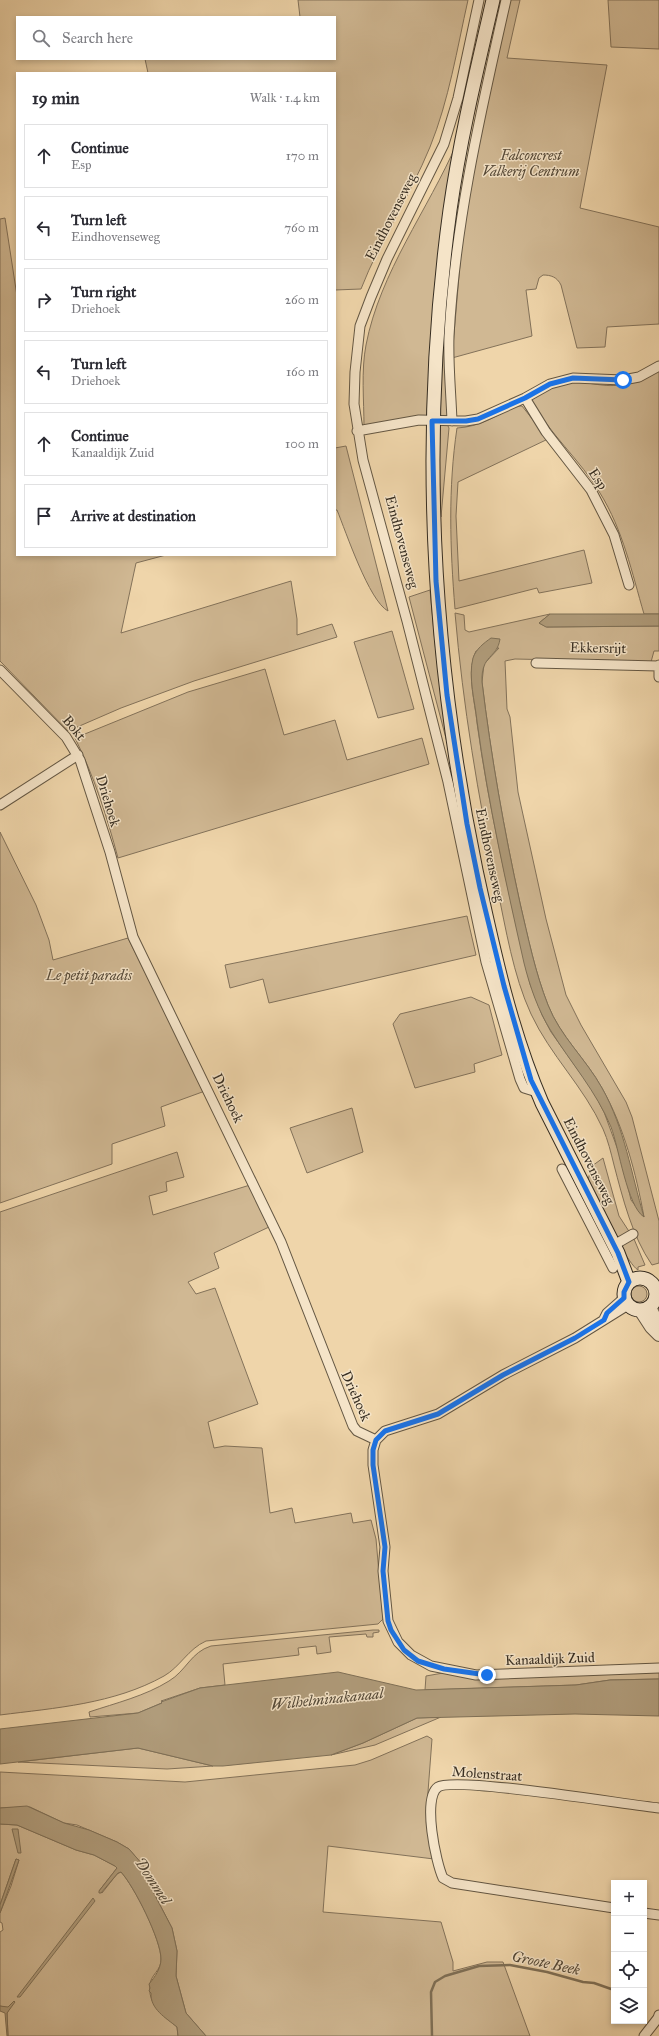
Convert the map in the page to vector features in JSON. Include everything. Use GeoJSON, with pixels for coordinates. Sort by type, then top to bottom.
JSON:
{"type":"FeatureCollection","features":[{"type":"Feature","properties":{"kind":"main road","name":"Eindhovenseweg"},"geometry":{"type":"LineString","coordinates":[[493,0],[468,110],[450,209],[438,321],[432,421],[436,581],[447,695],[467,824],[494,950],[521,1049],[537,1092],[599,1226],[628,1262],[634,1280]]}},
{"type":"Feature","properties":{"kind":"main road"},"geometry":{"type":"LineString","coordinates":[[634,1280],[648,1280],[656,1287],[653,1303],[635,1305],[624,1292],[634,1280]]}},
{"type":"Feature","properties":{"kind":"street","name":"Eindhovenseweg"},"geometry":{"type":"LineString","coordinates":[[480,0],[458,98],[444,144],[387,259],[370,297],[360,326],[355,372],[354,404],[357,431],[363,460],[405,613],[442,761],[476,922],[509,1048],[524,1088],[537,1092]]}},
{"type":"Feature","properties":{"kind":"street"},"geometry":{"type":"LineString","coordinates":[[452,421],[449,337],[459,231],[471,156],[506,0]]}},
{"type":"Feature","properties":{"kind":"street"},"geometry":{"type":"LineString","coordinates":[[357,431],[419,420],[452,421],[478,419],[525,398],[550,384],[573,378],[623,380],[639,377],[659,366]]}},
{"type":"Feature","properties":{"kind":"street","name":"Esp"},"geometry":{"type":"LineString","coordinates":[[525,398],[546,432],[590,490],[614,535],[629,585]]}},
{"type":"Feature","properties":{"kind":"street","name":"Ekkersrijt"},"geometry":{"type":"LineString","coordinates":[[536,663],[659,665],[659,677]]}},
{"type":"Feature","properties":{"kind":"street","name":"Bokt"},"geometry":{"type":"LineString","coordinates":[[0,670],[66,737],[78,755],[0,805]]}},
{"type":"Feature","properties":{"kind":"street","name":"Driehoek"},"geometry":{"type":"LineString","coordinates":[[78,755],[104,832],[123,907],[136,945],[204,1080],[281,1242],[356,1431],[376,1440],[385,1431],[438,1414],[503,1375],[575,1338],[604,1320],[607,1313],[635,1305]]}},
{"type":"Feature","properties":{"kind":"street","name":"Eindhovenseweg"},"geometry":{"type":"LineString","coordinates":[[562,1169],[599,1226],[613,1268]]}},
{"type":"Feature","properties":{"kind":"street"},"geometry":{"type":"LineString","coordinates":[[616,1249],[633,1234]]}},
{"type":"Feature","properties":{"kind":"street"},"geometry":{"type":"LineString","coordinates":[[635,1305],[658,1324],[659,1333]]}},
{"type":"Feature","properties":{"kind":"street","name":"Kanaaldijk Zuid"},"geometry":{"type":"LineString","coordinates":[[376,1440],[373,1450],[373,1465],[385,1547],[383,1571],[389,1626],[398,1642],[418,1661],[431,1666],[468,1673],[498,1675],[659,1668]]}},
{"type":"Feature","properties":{"kind":"street","name":"Molenstraat"},"geometry":{"type":"LineString","coordinates":[[611,1908],[452,1883],[443,1878],[438,1867],[431,1830],[434,1792],[438,1787],[447,1784],[484,1786],[659,1808]]}},
{"type":"Feature","properties":{"kind":"street"},"geometry":{"type":"LineString","coordinates":[[647,1913],[659,1915]]}},
{"type":"Feature","properties":{"kind":"street"},"geometry":{"type":"LineString","coordinates":[[644,2036],[656,2026],[659,2015]]}},
{"type":"Feature","properties":{"kind":"green space"},"geometry":{"type":"Polygon","coordinates":[[[298,0],[468,0],[452,74],[437,129],[422,165],[377,253],[361,289],[336,290],[336,72],[148,72],[145,60],[336,60],[336,16],[300,16],[298,0]]]}},
{"type":"Feature","properties":{"kind":"green space","name":"Falconcrest Valkerij Centrum"},"geometry":{"type":"Polygon","coordinates":[[[509,0],[520,0],[507,58],[607,65],[580,208],[659,227],[659,324],[607,327],[605,347],[577,348],[561,285],[554,277],[543,275],[539,278],[536,289],[526,290],[532,336],[452,358],[465,205],[509,0]]]}},
{"type":"Feature","properties":{"kind":"green space"},"geometry":{"type":"Polygon","coordinates":[[[608,0],[659,0],[659,49],[611,47],[608,0]]]}},
{"type":"Feature","properties":{"kind":"green space"},"geometry":{"type":"Polygon","coordinates":[[[457,143],[435,284],[427,417],[364,427],[364,355],[373,318],[393,267],[433,193],[457,143]]]}},
{"type":"Feature","properties":{"kind":"green space"},"geometry":{"type":"Polygon","coordinates":[[[5,218],[16,290],[16,556],[162,556],[136,563],[121,633],[291,581],[297,619],[297,635],[332,624],[337,637],[194,681],[121,708],[68,731],[0,661],[0,219],[5,218]]]}},
{"type":"Feature","properties":{"kind":"green space"},"geometry":{"type":"Polygon","coordinates":[[[448,277],[445,333],[448,414],[445,417],[437,417],[448,277]]]}},
{"type":"Feature","properties":{"kind":"green space"},"geometry":{"type":"Polygon","coordinates":[[[659,370],[659,614],[644,614],[621,537],[608,507],[584,469],[546,424],[531,400],[563,383],[577,382],[610,386],[618,385],[639,379],[659,370]]]}},
{"type":"Feature","properties":{"kind":"green space"},"geometry":{"type":"Polygon","coordinates":[[[515,406],[522,406],[548,439],[458,482],[456,516],[459,581],[584,550],[592,583],[539,593],[537,588],[455,609],[452,563],[451,496],[457,428],[473,426],[515,406]]]}},
{"type":"Feature","properties":{"kind":"green space"},"geometry":{"type":"Polygon","coordinates":[[[437,423],[447,424],[449,428],[441,517],[437,423]]]}},
{"type":"Feature","properties":{"kind":"green space"},"geometry":{"type":"Polygon","coordinates":[[[346,446],[388,611],[381,605],[373,594],[336,510],[336,448],[346,446]]]}},
{"type":"Feature","properties":{"kind":"green space"},"geometry":{"type":"Polygon","coordinates":[[[430,590],[436,653],[449,750],[409,597],[430,590]]]}},
{"type":"Feature","properties":{"kind":"green space"},"geometry":{"type":"Polygon","coordinates":[[[455,613],[464,615],[465,630],[469,632],[550,614],[539,623],[547,627],[659,626],[659,651],[654,651],[651,662],[515,659],[505,661],[507,709],[510,717],[518,792],[546,919],[566,995],[581,1025],[626,1102],[632,1117],[659,1221],[659,1263],[652,1265],[639,1242],[625,1204],[603,1129],[586,1099],[539,1029],[531,1014],[519,984],[490,853],[472,751],[458,648],[455,613]],[[499,648],[476,651],[473,659],[471,677],[482,756],[494,822],[530,984],[542,1015],[551,1032],[593,1091],[604,1112],[622,1161],[631,1200],[644,1217],[633,1167],[617,1118],[596,1077],[559,1027],[543,993],[526,929],[503,821],[489,737],[482,682],[484,664],[499,648]]]}},
{"type":"Feature","properties":{"kind":"green space"},"geometry":{"type":"Polygon","coordinates":[[[392,631],[414,709],[378,718],[354,642],[392,631]]]}},
{"type":"Feature","properties":{"kind":"green space"},"geometry":{"type":"Polygon","coordinates":[[[265,669],[284,735],[335,720],[347,760],[422,738],[429,764],[118,858],[100,797],[75,738],[188,692],[265,669]]]}},
{"type":"Feature","properties":{"kind":"green space","name":"Le petit paradis"},"geometry":{"type":"Polygon","coordinates":[[[0,832],[36,905],[49,940],[53,960],[128,938],[205,1091],[161,1107],[165,1126],[112,1144],[112,1164],[0,1203],[0,832]]]}},
{"type":"Feature","properties":{"kind":"green space"},"geometry":{"type":"Polygon","coordinates":[[[467,916],[476,955],[269,1003],[263,979],[230,988],[225,965],[467,916]]]}},
{"type":"Feature","properties":{"kind":"green space"},"geometry":{"type":"Polygon","coordinates":[[[471,997],[489,1005],[502,1055],[474,1064],[475,1072],[415,1088],[393,1024],[400,1014],[471,997]]]}},
{"type":"Feature","properties":{"kind":"green space"},"geometry":{"type":"Polygon","coordinates":[[[352,1108],[363,1152],[307,1173],[290,1128],[352,1108]]]}},
{"type":"Feature","properties":{"kind":"green space"},"geometry":{"type":"Polygon","coordinates":[[[177,1152],[184,1177],[166,1182],[167,1191],[149,1196],[153,1215],[250,1185],[269,1227],[214,1253],[219,1268],[188,1282],[196,1294],[215,1288],[258,1404],[208,1422],[214,1448],[225,1446],[262,1448],[270,1513],[292,1508],[295,1523],[351,1513],[353,1523],[371,1520],[376,1539],[383,1619],[378,1624],[206,1641],[189,1653],[175,1668],[164,1676],[125,1693],[105,1699],[63,1707],[0,1715],[0,1212],[177,1152]]]}},
{"type":"Feature","properties":{"kind":"green space"},"geometry":{"type":"Polygon","coordinates":[[[603,1158],[619,1216],[634,1239],[645,1265],[638,1267],[638,1270],[624,1252],[603,1213],[605,1212],[587,1183],[592,1166],[603,1158]]]}},
{"type":"Feature","properties":{"kind":"green space"},"geometry":{"type":"Polygon","coordinates":[[[639,1286],[645,1288],[647,1294],[645,1300],[639,1302],[633,1300],[631,1294],[633,1288],[639,1286]]]}},
{"type":"Feature","properties":{"kind":"green space"},"geometry":{"type":"Polygon","coordinates":[[[379,1630],[379,1632],[373,1633],[373,1637],[367,1637],[366,1634],[329,1637],[331,1652],[317,1654],[316,1646],[298,1648],[299,1655],[223,1664],[225,1685],[200,1688],[161,1701],[164,1702],[138,1713],[90,1717],[89,1712],[140,1695],[169,1681],[180,1672],[193,1657],[211,1646],[379,1630]]]}},
{"type":"Feature","properties":{"kind":"green space"},"geometry":{"type":"Polygon","coordinates":[[[659,1671],[659,1679],[610,1680],[576,1685],[425,1690],[426,1676],[443,1673],[492,1679],[659,1671]]]}},
{"type":"Feature","properties":{"kind":"green space"},"geometry":{"type":"Polygon","coordinates":[[[441,1717],[375,1745],[331,1755],[363,1743],[417,1718],[441,1717]]]}},
{"type":"Feature","properties":{"kind":"green space"},"geometry":{"type":"Polygon","coordinates":[[[427,1736],[432,1739],[427,1805],[434,1859],[328,1846],[323,1912],[441,1922],[453,1962],[453,1971],[487,1962],[503,1962],[530,2036],[206,2036],[186,2013],[176,1976],[177,1951],[172,1928],[149,1884],[140,1862],[129,1849],[117,1842],[77,1825],[64,1823],[30,1807],[0,1808],[0,1772],[185,1782],[355,1765],[371,1760],[427,1736]]]}},
{"type":"Feature","properties":{"kind":"green space"},"geometry":{"type":"Polygon","coordinates":[[[138,1748],[213,1766],[167,1769],[18,1762],[138,1748]]]}},
{"type":"Feature","properties":{"kind":"green space"},"geometry":{"type":"Polygon","coordinates":[[[0,1824],[17,1825],[76,1850],[94,1855],[115,1866],[117,1868],[99,1891],[102,1893],[117,1874],[121,1872],[140,1901],[152,1927],[160,1951],[161,1964],[150,1984],[151,1997],[157,2008],[177,2027],[178,2036],[8,2036],[7,2013],[14,2001],[8,2008],[0,2006],[0,1932],[3,1930],[2,1923],[0,1922],[0,1913],[11,1886],[19,1860],[16,1859],[0,1905],[0,1824]]]}},
{"type":"Feature","properties":{"kind":"water"},"geometry":{"type":"Polygon","coordinates":[[[550,614],[659,614],[659,626],[546,627],[539,623],[550,614]]]}},
{"type":"Feature","properties":{"kind":"water"},"geometry":{"type":"Polygon","coordinates":[[[491,638],[500,639],[496,650],[486,661],[482,673],[482,682],[503,821],[532,954],[543,993],[553,1016],[566,1037],[596,1077],[610,1104],[627,1151],[644,1217],[638,1211],[628,1189],[614,1136],[605,1114],[591,1089],[546,1023],[526,972],[492,813],[472,690],[471,673],[474,655],[483,644],[491,638]]]}},
{"type":"Feature","properties":{"kind":"water","name":"Wilhelminakanaal"},"geometry":{"type":"Polygon","coordinates":[[[338,1672],[416,1690],[576,1685],[610,1680],[659,1679],[659,1716],[575,1714],[417,1718],[363,1743],[331,1755],[223,1766],[213,1766],[138,1748],[0,1764],[0,1729],[138,1713],[162,1703],[161,1702],[200,1688],[338,1672]]]}},
{"type":"Feature","properties":{"kind":"water"},"geometry":{"type":"Polygon","coordinates":[[[27,1806],[64,1823],[89,1830],[117,1842],[129,1849],[143,1865],[149,1884],[172,1928],[177,1951],[176,1976],[186,2013],[206,2036],[178,2036],[177,2027],[164,2017],[153,2004],[151,1993],[149,1991],[149,1984],[160,1966],[160,1950],[146,1914],[133,1889],[121,1872],[118,1873],[101,1893],[99,1893],[117,1868],[115,1866],[94,1855],[76,1850],[17,1825],[0,1824],[0,1808],[27,1806]]]}},
{"type":"Feature","properties":{"kind":"water"},"geometry":{"type":"Polygon","coordinates":[[[12,1829],[18,1829],[21,1853],[18,1853],[12,1829]]]}},
{"type":"Feature","properties":{"kind":"water"},"geometry":{"type":"Polygon","coordinates":[[[16,1859],[19,1860],[0,1913],[0,1905],[16,1859]]]}},
{"type":"Feature","properties":{"kind":"water"},"geometry":{"type":"Polygon","coordinates":[[[93,1898],[95,1901],[20,1997],[17,1997],[93,1898]]]}},
{"type":"Feature","properties":{"kind":"water"},"geometry":{"type":"Polygon","coordinates":[[[14,2001],[15,2002],[7,2013],[7,2036],[5,2013],[0,2011],[0,2006],[8,2007],[14,2001]]]}},
{"type":"Feature","properties":{"kind":"waterway","name":"Groote Beek"},"geometry":{"type":"LineString","coordinates":[[432,2036],[431,1992],[435,1982],[445,1976],[479,1966],[510,1965],[547,1972],[583,1982],[594,1983],[611,1989]]}},
{"type":"Feature","properties":{"kind":"route"},"geometry":{"type":"LineString","coordinates":[[487,1675],[444,1669],[418,1661],[404,1650],[389,1626],[383,1571],[385,1547],[377,1501],[373,1465],[373,1450],[376,1440],[385,1431],[438,1414],[503,1375],[599,1324],[604,1320],[607,1313],[624,1298],[624,1292],[629,1282],[618,1253],[531,1080],[494,950],[467,824],[447,695],[436,581],[433,510],[432,421],[466,421],[478,419],[525,398],[550,384],[573,378],[623,380]]}},
{"type":"Feature","properties":{"kind":"water label","name":"Dommel"},"geometry":{"type":"Point","coordinates":[153,1881]}}]}
